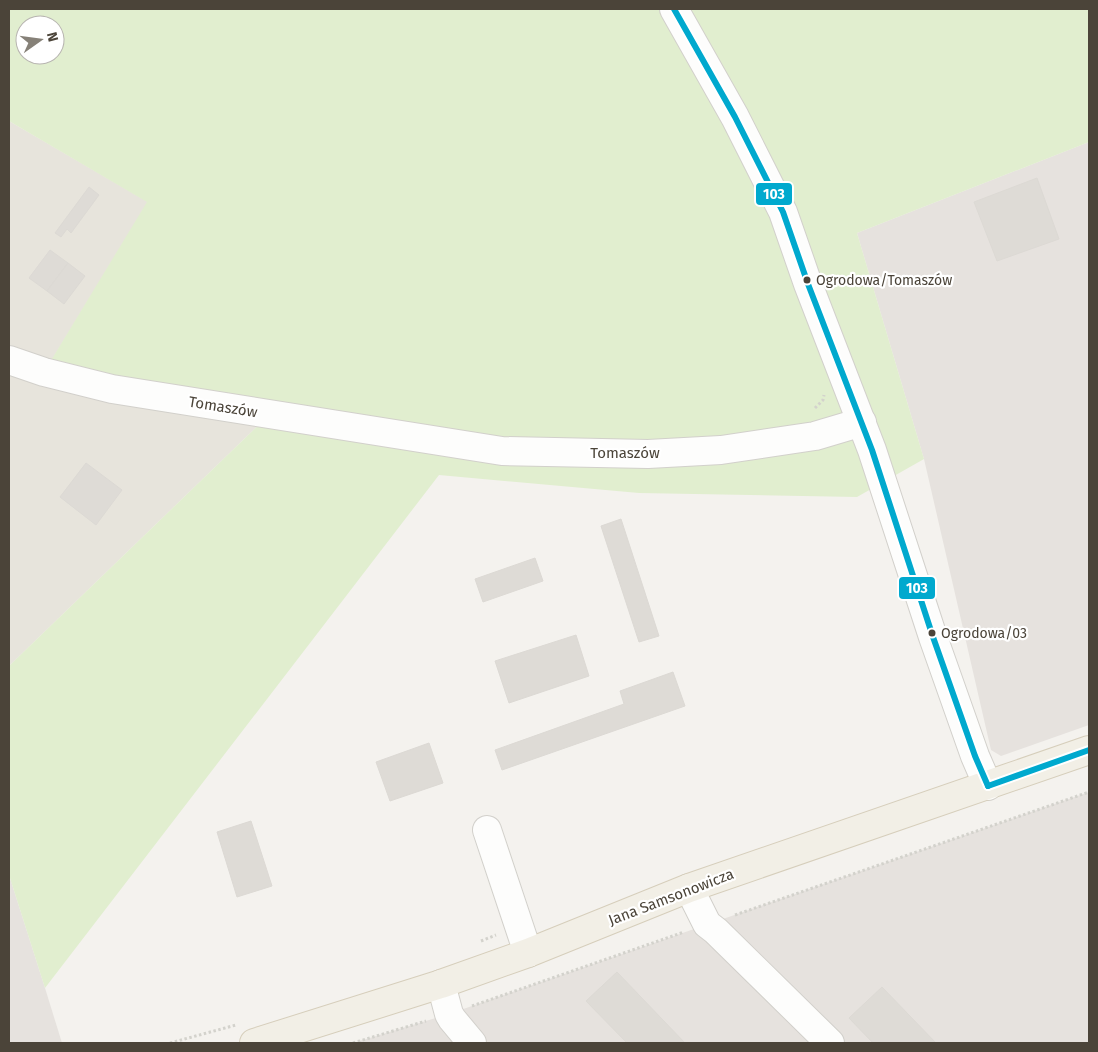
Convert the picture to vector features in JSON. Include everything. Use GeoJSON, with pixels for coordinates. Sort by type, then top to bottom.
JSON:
{"type":"FeatureCollection","features":[{"type":"Feature","properties":{"kind":"main road","name":"Jana Samsonowicza"},"geometry":{"type":"LineString","coordinates":[[254,1043],[441,984],[528,953],[689,888],[1089,750]]}},
{"type":"Feature","properties":{"kind":"street"},"geometry":{"type":"LineString","coordinates":[[674,9],[735,117],[783,212],[808,284],[862,422],[933,637],[975,756],[988,786]]}},
{"type":"Feature","properties":{"kind":"street","name":"Tomaszów"},"geometry":{"type":"LineString","coordinates":[[9,360],[44,372],[112,389],[502,451],[648,454],[721,450],[815,436],[862,422]]}},
{"type":"Feature","properties":{"kind":"street"},"geometry":{"type":"LineString","coordinates":[[487,830],[528,953]]}},
{"type":"Feature","properties":{"kind":"street"},"geometry":{"type":"LineString","coordinates":[[689,888],[707,924],[830,1043]]}},
{"type":"Feature","properties":{"kind":"street"},"geometry":{"type":"LineString","coordinates":[[441,984],[449,1014],[472,1043]]}},
{"type":"Feature","properties":{"kind":"path"},"geometry":{"type":"LineString","coordinates":[[814,410],[823,400],[826,388]]}},
{"type":"Feature","properties":{"kind":"shaded area"},"geometry":{"type":"Polygon","coordinates":[[[9,121],[148,202],[45,371],[269,415],[9,666],[9,121]]]}},
{"type":"Feature","properties":{"kind":"shaded area"},"geometry":{"type":"Polygon","coordinates":[[[1089,142],[1089,725],[1001,756],[991,750],[924,459],[857,233],[1089,142]]]}},
{"type":"Feature","properties":{"kind":"shaded area"},"geometry":{"type":"Polygon","coordinates":[[[1089,792],[1089,1043],[353,1043],[449,1014],[1089,792]]]}},
{"type":"Feature","properties":{"kind":"shaded area"},"geometry":{"type":"Polygon","coordinates":[[[9,875],[45,988],[62,1043],[9,1043],[9,875]]]}},
{"type":"Feature","properties":{"kind":"green space"},"geometry":{"type":"Polygon","coordinates":[[[9,9],[1089,9],[1089,142],[857,233],[924,459],[857,497],[639,493],[439,475],[45,988],[9,875],[9,666],[269,415],[44,372],[147,202],[9,121],[9,9]]]}},
{"type":"Feature","properties":{"kind":"building"},"geometry":{"type":"Polygon","coordinates":[[[1037,178],[1059,239],[997,261],[974,202],[1037,178]]]}},
{"type":"Feature","properties":{"kind":"building"},"geometry":{"type":"Polygon","coordinates":[[[89,187],[99,195],[71,233],[67,229],[61,237],[55,233],[89,187]]]}},
{"type":"Feature","properties":{"kind":"building"},"geometry":{"type":"Polygon","coordinates":[[[50,250],[68,263],[47,291],[29,278],[50,250]]]}},
{"type":"Feature","properties":{"kind":"building"},"geometry":{"type":"Polygon","coordinates":[[[68,263],[85,276],[64,304],[47,291],[68,263]]]}},
{"type":"Feature","properties":{"kind":"building"},"geometry":{"type":"Polygon","coordinates":[[[86,463],[122,490],[96,525],[60,497],[86,463]]]}},
{"type":"Feature","properties":{"kind":"building"},"geometry":{"type":"Polygon","coordinates":[[[621,519],[659,636],[639,642],[601,526],[621,519]]]}},
{"type":"Feature","properties":{"kind":"building"},"geometry":{"type":"Polygon","coordinates":[[[535,558],[543,581],[483,602],[475,579],[535,558]]]}},
{"type":"Feature","properties":{"kind":"building"},"geometry":{"type":"Polygon","coordinates":[[[576,635],[589,676],[509,703],[495,661],[576,635]]]}},
{"type":"Feature","properties":{"kind":"building"},"geometry":{"type":"Polygon","coordinates":[[[673,672],[685,706],[502,770],[495,750],[624,704],[620,691],[673,672]]]}},
{"type":"Feature","properties":{"kind":"building"},"geometry":{"type":"Polygon","coordinates":[[[429,743],[443,783],[390,801],[376,762],[429,743]]]}},
{"type":"Feature","properties":{"kind":"building"},"geometry":{"type":"Polygon","coordinates":[[[251,821],[272,886],[237,897],[217,832],[251,821]]]}},
{"type":"Feature","properties":{"kind":"building"},"geometry":{"type":"Polygon","coordinates":[[[617,972],[685,1043],[627,1043],[586,1001],[617,972]]]}},
{"type":"Feature","properties":{"kind":"building"},"geometry":{"type":"Polygon","coordinates":[[[882,987],[936,1043],[873,1043],[849,1018],[882,987]]]}},
{"type":"Feature","properties":{"kind":"transit line","name":"103"},"geometry":{"type":"LineString","coordinates":[[674,9],[735,117],[783,212],[808,284],[872,450],[933,637],[975,756],[988,786]]}},
{"type":"Feature","properties":{"kind":"transit line","name":"103"},"geometry":{"type":"LineString","coordinates":[[988,786],[1089,750]]}},
{"type":"Feature","properties":{"kind":"place","name":"Ogrodowa/Tomaszów"},"geometry":{"type":"Point","coordinates":[807,280]}},
{"type":"Feature","properties":{"kind":"place","name":"Ogrodowa/03"},"geometry":{"type":"Point","coordinates":[932,633]}}]}
